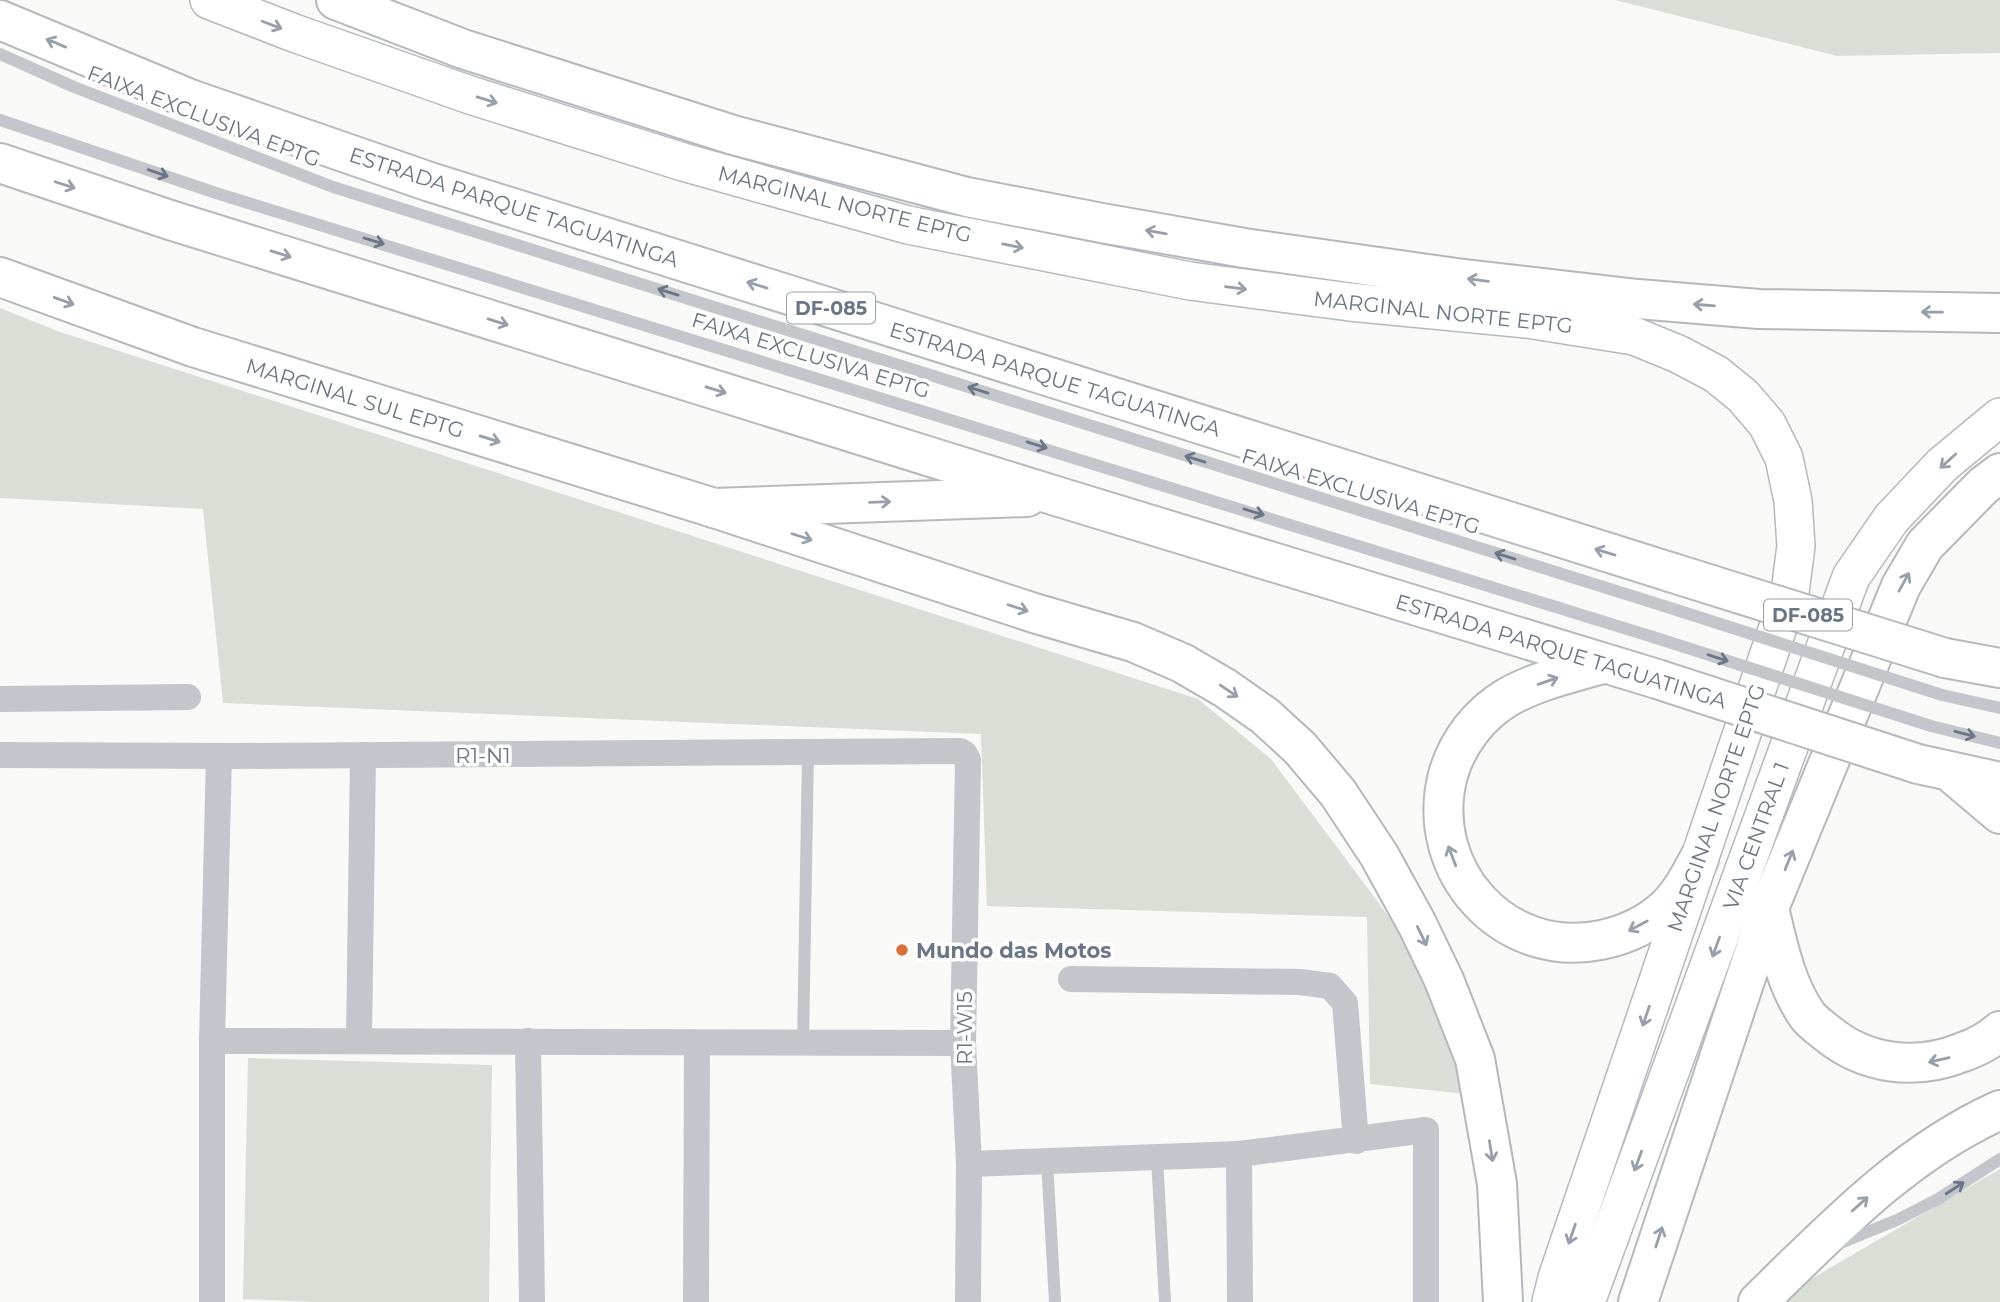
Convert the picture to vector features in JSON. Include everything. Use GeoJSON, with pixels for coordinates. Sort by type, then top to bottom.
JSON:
{"type":"FeatureCollection","features":[{"type":"Feature","properties":{"kind":"main road","name":"MARGINAL NORTE EPTG"},"geometry":{"type":"LineString","coordinates":[[209,0],[307,38],[470,95],[683,162],[908,225],[1190,281],[1350,302],[1527,319],[1633,336],[1678,354],[1716,374],[1743,396],[1767,425],[1784,458],[1793,501],[1796,546],[1790,592],[1551,1302]]}},
{"type":"Feature","properties":{"kind":"main road","name":"MARGINAL NORTE EPTG"},"geometry":{"type":"LineString","coordinates":[[336,0],[463,49],[733,135],[967,197],[1102,223],[1257,250],[1456,278],[1638,299],[1759,309],[2000,313]]}},
{"type":"Feature","properties":{"kind":"main road","name":"ESTRADA PARQUE TAGUATINGA"},"geometry":{"type":"LineString","coordinates":[[0,20],[190,99],[430,182],[1667,589],[1945,658],[2000,668]]}},
{"type":"Feature","properties":{"kind":"main road","name":"ESTRADA PARQUE TAGUATINGA"},"geometry":{"type":"LineString","coordinates":[[0,163],[170,220],[1056,496],[1657,679],[1934,768],[2000,782]]}},
{"type":"Feature","properties":{"kind":"main road","name":"MARGINAL SUL EPTG"},"geometry":{"type":"LineString","coordinates":[[0,278],[193,348],[714,508],[1034,613],[1133,642],[1182,663],[1225,688],[1265,716],[1300,748],[1338,793],[1385,867],[1444,980],[1475,1059],[1497,1184],[1503,1302]]}},
{"type":"Feature","properties":{"kind":"main road","name":"VIA CENTRAL 1"},"geometry":{"type":"LineString","coordinates":[[1586,1302],[1851,577],[1891,519],[1942,465],[2000,417]]}},
{"type":"Feature","properties":{"kind":"main road"},"geometry":{"type":"LineString","coordinates":[[1637,1302],[1769,908],[1901,586],[1926,545],[2000,472]]}},
{"type":"Feature","properties":{"kind":"main road"},"geometry":{"type":"LineString","coordinates":[[714,508],[1056,496]]}},
{"type":"Feature","properties":{"kind":"main road"},"geometry":{"type":"LineString","coordinates":[[1602,664],[1535,685],[1508,697],[1484,715],[1465,737],[1451,764],[1446,783],[1443,821],[1448,850],[1461,878],[1478,902],[1527,934],[1556,942],[1586,943],[1615,937],[1666,908],[1685,885],[1699,859]]}},
{"type":"Feature","properties":{"kind":"main road"},"geometry":{"type":"LineString","coordinates":[[1934,768],[2000,814]]}},
{"type":"Feature","properties":{"kind":"main road"},"geometry":{"type":"LineString","coordinates":[[1769,908],[1794,994],[1809,1018],[1855,1052],[1912,1065],[1944,1060],[1992,1039],[2000,1031]]}},
{"type":"Feature","properties":{"kind":"main road"},"geometry":{"type":"LineString","coordinates":[[1758,1302],[1860,1203],[1913,1160],[1978,1120],[2000,1110]]}},
{"type":"Feature","properties":{"kind":"street"},"geometry":{"type":"LineString","coordinates":[[0,699],[188,697]]}},
{"type":"Feature","properties":{"kind":"street","name":"R1-N1"},"geometry":{"type":"LineString","coordinates":[[0,755],[960,751],[965,754]]}},
{"type":"Feature","properties":{"kind":"street","name":"R1-W15"},"geometry":{"type":"LineString","coordinates":[[965,754],[968,760],[963,1044],[969,1164],[968,1302]]}},
{"type":"Feature","properties":{"kind":"street"},"geometry":{"type":"LineString","coordinates":[[359,1040],[363,755]]}},
{"type":"Feature","properties":{"kind":"street"},"geometry":{"type":"LineString","coordinates":[[212,1302],[212,1041],[219,756]]}},
{"type":"Feature","properties":{"kind":"street"},"geometry":{"type":"LineString","coordinates":[[1071,979],[1300,982],[1330,986],[1345,1003],[1356,1140]]}},
{"type":"Feature","properties":{"kind":"street"},"geometry":{"type":"LineString","coordinates":[[212,1041],[963,1044]]}},
{"type":"Feature","properties":{"kind":"street"},"geometry":{"type":"LineString","coordinates":[[528,1041],[532,1302]]}},
{"type":"Feature","properties":{"kind":"street"},"geometry":{"type":"LineString","coordinates":[[696,1044],[696,1302]]}},
{"type":"Feature","properties":{"kind":"street"},"geometry":{"type":"LineString","coordinates":[[969,1164],[1239,1154],[1426,1130],[1426,1302]]}},
{"type":"Feature","properties":{"kind":"street"},"geometry":{"type":"LineString","coordinates":[[1239,1154],[1240,1302]]}},
{"type":"Feature","properties":{"kind":"lane","name":"FAIXA EXCLUSIVA EPTG"},"geometry":{"type":"LineString","coordinates":[[0,54],[74,87],[333,187],[1667,589],[1942,695],[2000,708]]}},
{"type":"Feature","properties":{"kind":"lane","name":"FAIXA EXCLUSIVA EPTG"},"geometry":{"type":"LineString","coordinates":[[0,120],[229,197],[1653,637],[1931,726],[2000,743]]}},
{"type":"Feature","properties":{"kind":"lane"},"geometry":{"type":"LineString","coordinates":[[803,1044],[808,752]]}},
{"type":"Feature","properties":{"kind":"lane"},"geometry":{"type":"LineString","coordinates":[[1157,1158],[1165,1302]]}},
{"type":"Feature","properties":{"kind":"lane"},"geometry":{"type":"LineString","coordinates":[[1805,1257],[1897,1220],[1938,1199],[2000,1159]]}},
{"type":"Feature","properties":{"kind":"lane"},"geometry":{"type":"LineString","coordinates":[[1047,1161],[1055,1302]]}},
{"type":"Feature","properties":{"kind":"shaded area"},"geometry":{"type":"Polygon","coordinates":[[[1615,0],[2000,0],[2000,53],[1837,56],[1615,0]]]}},
{"type":"Feature","properties":{"kind":"shaded area"},"geometry":{"type":"Polygon","coordinates":[[[0,308],[60,332],[1198,699],[1271,759],[1419,957],[1466,1094],[1370,1084],[1367,917],[987,906],[981,734],[223,703],[203,509],[0,498],[0,308]]]}},
{"type":"Feature","properties":{"kind":"shaded area"},"geometry":{"type":"Polygon","coordinates":[[[248,1058],[492,1065],[489,1302],[243,1299],[248,1058]]]}},
{"type":"Feature","properties":{"kind":"shaded area"},"geometry":{"type":"Polygon","coordinates":[[[2000,1169],[2000,1302],[1779,1302],[1780,1297],[2000,1169]]]}},
{"type":"Feature","properties":{"kind":"place","name":"Mundo das Motos"},"geometry":{"type":"Point","coordinates":[902,950]}}]}
